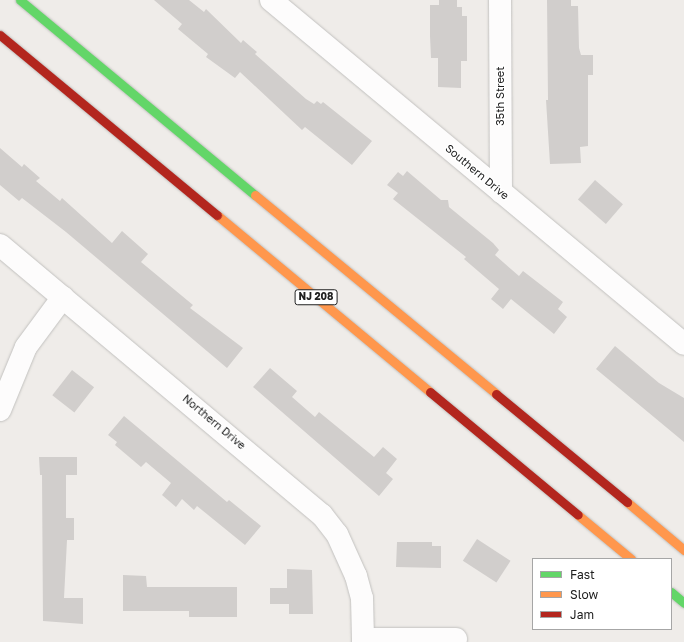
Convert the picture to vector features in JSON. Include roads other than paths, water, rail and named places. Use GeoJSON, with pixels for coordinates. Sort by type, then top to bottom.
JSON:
{"type":"FeatureCollection","features":[{"type":"Feature","properties":{"kind":"highway"},"geometry":{"type":"LineString","coordinates":[[20,0],[684,550]]}},
{"type":"Feature","properties":{"kind":"highway","name":"NJ 208"},"geometry":{"type":"LineString","coordinates":[[0,35],[630,558]]}},
{"type":"Feature","properties":{"kind":"highway"},"geometry":{"type":"LineString","coordinates":[[672,593],[684,603]]}},
{"type":"Feature","properties":{"kind":"street","name":"Southern Drive"},"geometry":{"type":"LineString","coordinates":[[271,0],[684,344]]}},
{"type":"Feature","properties":{"kind":"street","name":"35th Street"},"geometry":{"type":"LineString","coordinates":[[500,0],[501,192]]}},
{"type":"Feature","properties":{"kind":"street","name":"Northern Drive"},"geometry":{"type":"LineString","coordinates":[[0,244],[322,515],[340,540],[356,576],[362,598],[363,641]]}},
{"type":"Feature","properties":{"kind":"street"},"geometry":{"type":"LineString","coordinates":[[0,410],[26,347],[63,297]]}},
{"type":"Feature","properties":{"kind":"street"},"geometry":{"type":"LineString","coordinates":[[363,641],[456,639]]}}]}
